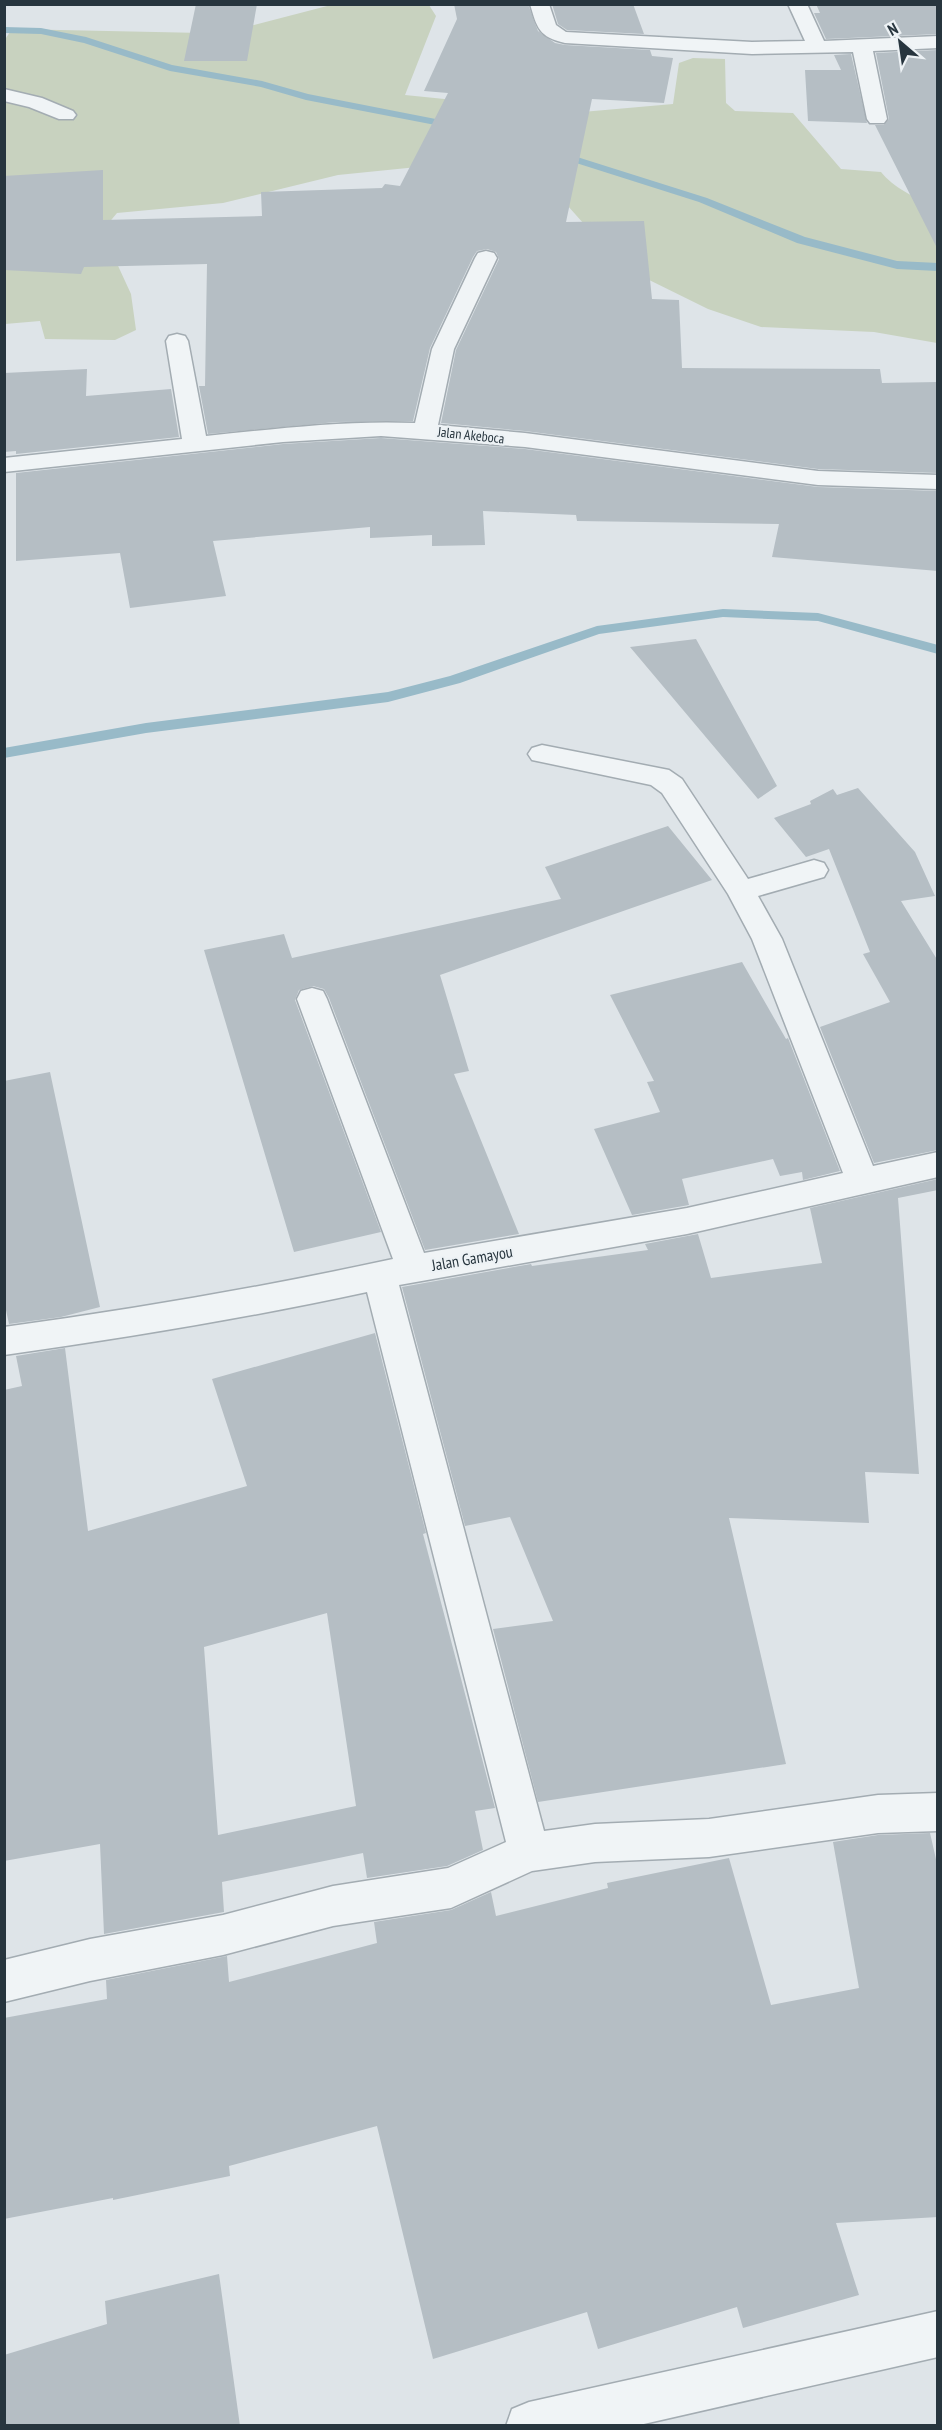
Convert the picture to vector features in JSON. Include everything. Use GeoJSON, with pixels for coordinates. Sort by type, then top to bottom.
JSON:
{"type":"FeatureCollection","features":[{"type":"Feature","properties":{"kind":"street"},"geometry":{"type":"LineString","coordinates":[[539,4],[549,32],[560,37],[752,48],[938,42]]}},
{"type":"Feature","properties":{"kind":"street"},"geometry":{"type":"LineString","coordinates":[[797,4],[817,47]]}},
{"type":"Feature","properties":{"kind":"street"},"geometry":{"type":"LineString","coordinates":[[862,46],[877,119]]}},
{"type":"Feature","properties":{"kind":"street"},"geometry":{"type":"LineString","coordinates":[[4,95],[35,102],[66,115]]}},
{"type":"Feature","properties":{"kind":"street"},"geometry":{"type":"LineString","coordinates":[[425,430],[442,349],[486,258]]}},
{"type":"Feature","properties":{"kind":"street"},"geometry":{"type":"LineString","coordinates":[[177,341],[195,444]]}},
{"type":"Feature","properties":{"kind":"street","name":"Jalan Akeboca"},"geometry":{"type":"LineString","coordinates":[[4,465],[195,444],[381,429],[425,430],[525,440],[818,478],[938,482]]}},
{"type":"Feature","properties":{"kind":"street"},"geometry":{"type":"LineString","coordinates":[[542,754],[659,777],[672,786],[741,891],[767,939],[862,1179]]}},
{"type":"Feature","properties":{"kind":"street"},"geometry":{"type":"LineString","coordinates":[[741,891],[814,870]]}},
{"type":"Feature","properties":{"kind":"street"},"geometry":{"type":"LineString","coordinates":[[312,999],[397,1273],[529,1852]]}},
{"type":"Feature","properties":{"kind":"street","name":"Jalan Gamayou"},"geometry":{"type":"LineString","coordinates":[[4,1341],[107,1327],[248,1303],[397,1273],[687,1221],[862,1179],[938,1164]]}},
{"type":"Feature","properties":{"kind":"street"},"geometry":{"type":"LineString","coordinates":[[4,1981],[90,1960],[223,1935],[333,1906],[451,1888],[529,1852],[595,1843],[709,1838],[878,1814],[938,1812]]}},
{"type":"Feature","properties":{"kind":"street"},"geometry":{"type":"LineString","coordinates":[[529,2426],[938,2334]]}},
{"type":"Feature","properties":{"kind":"green space"},"geometry":{"type":"Polygon","coordinates":[[[331,5],[429,5],[436,16],[405,95],[474,102],[537,116],[673,104],[679,63],[693,58],[725,59],[726,103],[735,111],[793,113],[841,169],[881,172],[906,193],[922,200],[937,202],[937,343],[874,332],[761,327],[708,309],[635,273],[601,243],[567,205],[457,163],[338,175],[223,203],[117,213],[102,231],[131,294],[136,330],[115,340],[45,339],[40,321],[5,324],[4,41],[12,29],[203,33],[254,25],[331,5]]]}},
{"type":"Feature","properties":{"kind":"building"},"geometry":{"type":"Polygon","coordinates":[[[196,4],[257,4],[247,61],[184,61],[196,4]]]}},
{"type":"Feature","properties":{"kind":"building"},"geometry":{"type":"Polygon","coordinates":[[[454,4],[528,4],[538,31],[555,43],[650,50],[652,56],[673,58],[664,103],[592,99],[566,222],[644,221],[652,299],[679,300],[682,368],[880,369],[882,383],[938,382],[938,473],[818,469],[525,431],[441,423],[456,350],[499,259],[496,252],[487,249],[477,251],[473,257],[430,348],[413,421],[336,422],[208,434],[199,386],[205,386],[207,264],[84,267],[81,274],[4,270],[4,176],[103,170],[103,220],[262,216],[261,192],[382,188],[385,184],[400,186],[448,93],[424,91],[457,19],[454,4]]]}},
{"type":"Feature","properties":{"kind":"building"},"geometry":{"type":"Polygon","coordinates":[[[552,4],[633,4],[644,34],[567,30],[558,24],[552,4]]]}},
{"type":"Feature","properties":{"kind":"building"},"geometry":{"type":"Polygon","coordinates":[[[816,4],[938,4],[938,34],[826,39],[814,13],[820,13],[816,4]]]}},
{"type":"Feature","properties":{"kind":"building"},"geometry":{"type":"Polygon","coordinates":[[[938,50],[938,250],[875,125],[884,125],[889,119],[876,53],[938,50]]]}},
{"type":"Feature","properties":{"kind":"building"},"geometry":{"type":"Polygon","coordinates":[[[851,54],[867,123],[808,121],[805,70],[841,70],[834,55],[851,54]]]}},
{"type":"Feature","properties":{"kind":"building"},"geometry":{"type":"Polygon","coordinates":[[[87,369],[86,396],[171,389],[179,437],[16,454],[16,451],[4,452],[4,373],[87,369]]]}},
{"type":"Feature","properties":{"kind":"building"},"geometry":{"type":"Polygon","coordinates":[[[381,438],[525,449],[818,487],[938,491],[938,571],[772,557],[779,524],[577,521],[576,515],[483,511],[485,545],[432,546],[432,535],[370,538],[370,527],[213,541],[226,596],[130,608],[120,553],[16,561],[16,473],[283,444],[381,438]]]}},
{"type":"Feature","properties":{"kind":"building"},"geometry":{"type":"Polygon","coordinates":[[[696,639],[777,786],[758,799],[630,647],[696,639]]]}},
{"type":"Feature","properties":{"kind":"building"},"geometry":{"type":"Polygon","coordinates":[[[858,788],[915,852],[935,896],[901,901],[938,961],[938,1150],[874,1163],[820,1027],[890,1002],[863,954],[870,952],[829,849],[806,857],[774,818],[811,804],[810,801],[833,789],[837,795],[858,788]]]}},
{"type":"Feature","properties":{"kind":"building"},"geometry":{"type":"Polygon","coordinates":[[[668,826],[712,880],[440,975],[469,1071],[454,1074],[519,1234],[425,1250],[329,998],[324,989],[313,986],[299,990],[295,1000],[381,1232],[294,1252],[204,950],[284,934],[292,958],[561,899],[545,867],[668,826]]]}},
{"type":"Feature","properties":{"kind":"building"},"geometry":{"type":"Polygon","coordinates":[[[742,962],[786,1039],[788,1038],[840,1171],[803,1180],[802,1172],[780,1176],[773,1159],[682,1179],[689,1205],[632,1215],[594,1129],[660,1112],[647,1082],[654,1081],[610,995],[742,962]]]}},
{"type":"Feature","properties":{"kind":"building"},"geometry":{"type":"Polygon","coordinates":[[[50,1072],[100,1307],[61,1317],[9,1324],[4,1301],[4,1081],[50,1072]]]}},
{"type":"Feature","properties":{"kind":"building"},"geometry":{"type":"Polygon","coordinates":[[[938,1179],[938,1190],[898,1198],[919,1474],[865,1472],[869,1523],[729,1518],[786,1764],[538,1802],[493,1629],[553,1621],[510,1517],[465,1526],[402,1287],[531,1264],[532,1266],[648,1250],[645,1244],[698,1234],[711,1278],[822,1263],[810,1208],[938,1179]]]}},
{"type":"Feature","properties":{"kind":"building"},"geometry":{"type":"Polygon","coordinates":[[[375,1333],[426,1533],[423,1534],[495,1808],[475,1811],[483,1850],[447,1866],[367,1878],[363,1853],[222,1882],[224,1912],[104,1934],[100,1844],[4,1861],[4,1390],[22,1386],[16,1356],[65,1348],[88,1531],[247,1486],[212,1379],[375,1333]],[[327,1613],[204,1647],[218,1835],[356,1806],[327,1613]]]}},
{"type":"Feature","properties":{"kind":"building"},"geometry":{"type":"Polygon","coordinates":[[[930,1833],[938,1868],[938,2217],[836,2223],[859,2295],[743,2328],[737,2307],[598,2349],[587,2312],[433,2359],[377,2126],[229,2166],[230,2176],[4,2219],[4,2018],[107,1999],[106,1980],[227,1956],[229,1982],[377,1943],[374,1922],[451,1910],[491,1892],[496,1916],[608,1888],[607,1883],[729,1858],[771,2005],[859,1988],[833,1842],[878,1835],[930,1833]]]}},
{"type":"Feature","properties":{"kind":"building"},"geometry":{"type":"Polygon","coordinates":[[[219,2274],[240,2426],[4,2426],[4,2355],[107,2324],[105,2301],[219,2274]]]}},
{"type":"Feature","properties":{"kind":"waterway"},"geometry":{"type":"LineString","coordinates":[[4,30],[41,31],[86,40],[170,68],[262,84],[306,97],[456,126]]}},
{"type":"Feature","properties":{"kind":"waterway"},"geometry":{"type":"LineString","coordinates":[[555,153],[703,200],[801,240],[897,265],[938,267]]}},
{"type":"Feature","properties":{"kind":"waterway"},"geometry":{"type":"LineString","coordinates":[[4,753],[146,728],[388,697],[455,680],[597,630],[723,613],[818,617],[938,650]]}}]}
